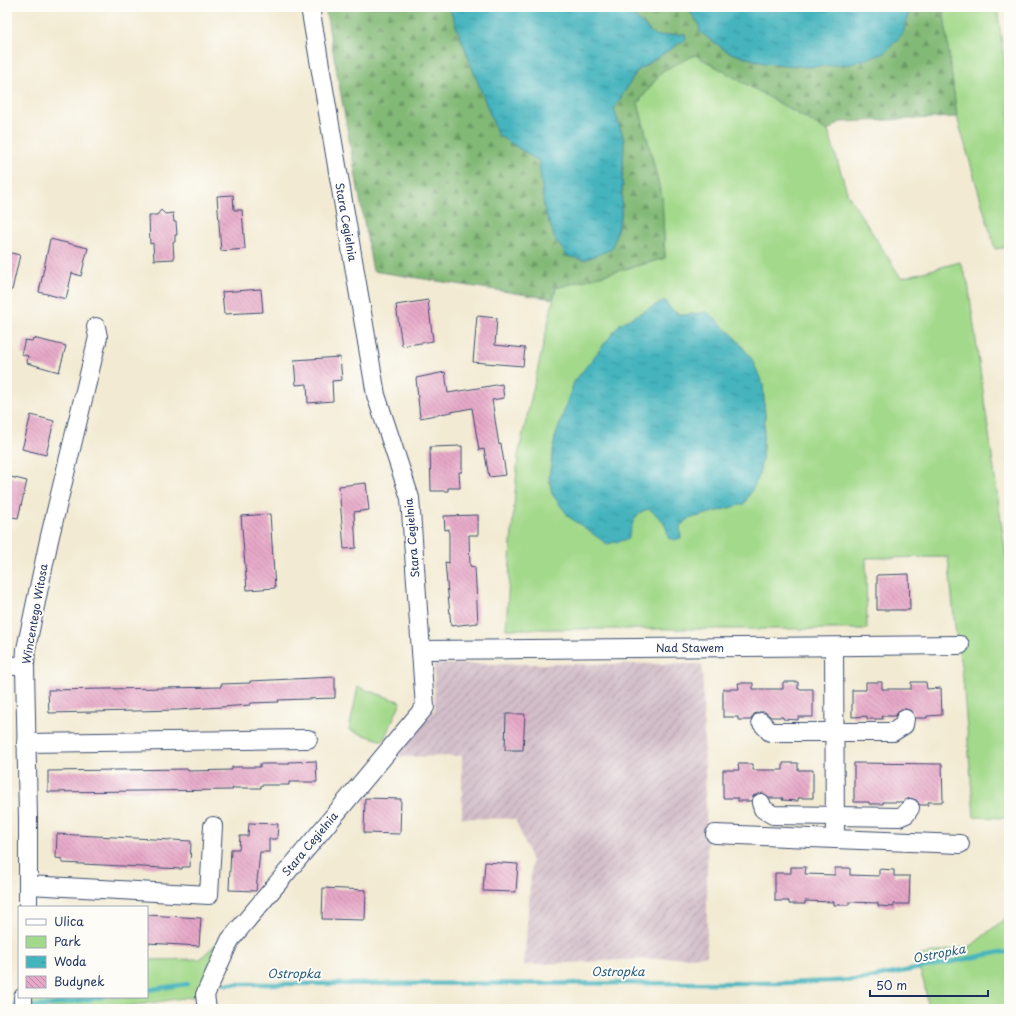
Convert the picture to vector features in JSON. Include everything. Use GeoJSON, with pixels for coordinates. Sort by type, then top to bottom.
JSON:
{"type":"FeatureCollection","features":[{"type":"Feature","properties":{"kind":"street","name":"Stara Cegielnia"},"geometry":{"type":"LineString","coordinates":[[207,1005],[205,995],[230,940],[425,707],[410,498],[376,395],[310,7]]}},
{"type":"Feature","properties":{"kind":"street","name":"Wincentego Witosa"},"geometry":{"type":"LineString","coordinates":[[28,906],[26,649],[49,540],[98,337],[96,327]]}},
{"type":"Feature","properties":{"kind":"street","name":"Nad Stawem"},"geometry":{"type":"LineString","coordinates":[[421,650],[960,645]]}},
{"type":"Feature","properties":{"kind":"street"},"geometry":{"type":"LineString","coordinates":[[834,647],[835,839]]}},
{"type":"Feature","properties":{"kind":"street"},"geometry":{"type":"LineString","coordinates":[[7,665],[25,667]]}},
{"type":"Feature","properties":{"kind":"street"},"geometry":{"type":"LineString","coordinates":[[761,722],[770,732],[893,732],[904,725],[905,719]]}},
{"type":"Feature","properties":{"kind":"street"},"geometry":{"type":"LineString","coordinates":[[26,742],[308,739]]}},
{"type":"Feature","properties":{"kind":"street"},"geometry":{"type":"LineString","coordinates":[[761,803],[763,809],[768,814],[773,815],[899,817],[906,814],[910,808]]}},
{"type":"Feature","properties":{"kind":"street"},"geometry":{"type":"LineString","coordinates":[[29,885],[209,895],[213,826]]}},
{"type":"Feature","properties":{"kind":"street"},"geometry":{"type":"LineString","coordinates":[[715,834],[960,844]]}},
{"type":"Feature","properties":{"kind":"shaded area"},"geometry":{"type":"Polygon","coordinates":[[[434,664],[702,664],[707,842],[707,956],[524,965],[532,861],[515,819],[462,818],[462,756],[394,757],[435,709],[434,664]]]}},
{"type":"Feature","properties":{"kind":"green space"},"geometry":{"type":"Polygon","coordinates":[[[325,7],[449,7],[498,135],[539,161],[542,179],[621,216],[624,140],[614,109],[637,71],[686,39],[685,34],[655,36],[624,7],[687,7],[699,24],[903,33],[910,7],[943,7],[957,117],[840,122],[828,131],[695,55],[662,71],[638,103],[662,197],[665,258],[556,288],[553,299],[373,271],[325,7]]]}},
{"type":"Feature","properties":{"kind":"green space"},"geometry":{"type":"Polygon","coordinates":[[[943,7],[997,7],[1009,95],[1009,247],[995,249],[957,117],[943,7]]]}},
{"type":"Feature","properties":{"kind":"green space"},"geometry":{"type":"Polygon","coordinates":[[[695,54],[828,131],[848,195],[901,278],[960,262],[968,283],[1009,578],[1009,818],[974,817],[963,679],[955,627],[948,557],[866,558],[867,629],[506,629],[518,456],[556,288],[665,258],[662,197],[638,103],[662,71],[695,54]],[[669,309],[620,324],[555,438],[549,477],[552,494],[634,519],[641,511],[649,508],[661,519],[667,529],[680,526],[688,519],[744,503],[762,460],[765,416],[763,385],[707,312],[682,315],[669,309]]]}},
{"type":"Feature","properties":{"kind":"green space"},"geometry":{"type":"Polygon","coordinates":[[[358,687],[401,702],[383,741],[349,730],[358,687]]]}},
{"type":"Feature","properties":{"kind":"green space"},"geometry":{"type":"Polygon","coordinates":[[[260,903],[204,995],[110,1009],[22,1009],[22,998],[148,998],[148,960],[200,959],[260,903]]]}},
{"type":"Feature","properties":{"kind":"green space"},"geometry":{"type":"Polygon","coordinates":[[[1009,915],[1009,1009],[929,1009],[924,983],[915,956],[971,946],[1009,915]]]}},
{"type":"Feature","properties":{"kind":"water"},"geometry":{"type":"Polygon","coordinates":[[[449,7],[624,7],[655,36],[685,34],[686,39],[637,71],[614,109],[624,140],[621,216],[612,249],[584,260],[567,256],[555,239],[544,208],[539,161],[498,135],[449,7]]]}},
{"type":"Feature","properties":{"kind":"water"},"geometry":{"type":"Polygon","coordinates":[[[687,7],[910,7],[903,33],[885,53],[851,64],[808,67],[764,63],[728,52],[700,32],[699,24],[687,7]]]}},
{"type":"Feature","properties":{"kind":"water"},"geometry":{"type":"Polygon","coordinates":[[[665,300],[673,311],[683,315],[707,312],[733,335],[752,359],[763,385],[765,416],[762,460],[758,479],[744,504],[688,519],[680,526],[681,538],[674,540],[668,538],[664,524],[649,509],[640,513],[634,520],[628,539],[607,544],[569,517],[552,494],[549,477],[555,438],[574,382],[620,324],[665,300]]]}},
{"type":"Feature","properties":{"kind":"building"},"geometry":{"type":"Polygon","coordinates":[[[233,195],[234,210],[242,210],[245,249],[221,251],[217,196],[233,195]]]}},
{"type":"Feature","properties":{"kind":"building"},"geometry":{"type":"Polygon","coordinates":[[[161,210],[165,214],[173,213],[174,222],[176,222],[177,235],[175,235],[175,242],[173,242],[174,259],[154,260],[153,243],[150,244],[149,215],[157,215],[161,210]]]}},
{"type":"Feature","properties":{"kind":"building"},"geometry":{"type":"Polygon","coordinates":[[[50,239],[88,248],[81,276],[72,273],[66,299],[39,292],[50,239]]]}},
{"type":"Feature","properties":{"kind":"building"},"geometry":{"type":"Polygon","coordinates":[[[7,252],[20,255],[12,290],[7,290],[7,252]]]}},
{"type":"Feature","properties":{"kind":"building"},"geometry":{"type":"Polygon","coordinates":[[[261,289],[263,312],[224,314],[222,292],[261,289]]]}},
{"type":"Feature","properties":{"kind":"building"},"geometry":{"type":"Polygon","coordinates":[[[428,300],[433,341],[402,346],[396,305],[428,300]]]}},
{"type":"Feature","properties":{"kind":"building"},"geometry":{"type":"Polygon","coordinates":[[[477,316],[497,318],[495,345],[525,348],[523,366],[473,362],[477,316]]]}},
{"type":"Feature","properties":{"kind":"building"},"geometry":{"type":"Polygon","coordinates":[[[33,338],[66,346],[59,372],[27,363],[28,356],[21,354],[25,340],[32,341],[33,338]]]}},
{"type":"Feature","properties":{"kind":"building"},"geometry":{"type":"Polygon","coordinates":[[[340,357],[342,380],[332,381],[333,401],[308,403],[307,384],[296,385],[294,360],[340,357]]]}},
{"type":"Feature","properties":{"kind":"building"},"geometry":{"type":"Polygon","coordinates":[[[445,372],[448,393],[502,384],[504,398],[492,400],[499,445],[501,444],[506,475],[489,477],[484,449],[479,450],[472,408],[420,418],[416,378],[445,372]]]}},
{"type":"Feature","properties":{"kind":"building"},"geometry":{"type":"Polygon","coordinates":[[[31,415],[54,421],[46,455],[22,449],[31,415]]]}},
{"type":"Feature","properties":{"kind":"building"},"geometry":{"type":"Polygon","coordinates":[[[462,446],[462,472],[459,472],[460,488],[448,488],[448,491],[431,491],[430,447],[462,446]]]}},
{"type":"Feature","properties":{"kind":"building"},"geometry":{"type":"Polygon","coordinates":[[[7,476],[27,481],[18,518],[7,516],[7,476]]]}},
{"type":"Feature","properties":{"kind":"building"},"geometry":{"type":"Polygon","coordinates":[[[366,483],[369,510],[354,512],[356,548],[344,549],[339,486],[366,483]]]}},
{"type":"Feature","properties":{"kind":"building"},"geometry":{"type":"Polygon","coordinates":[[[270,514],[275,588],[247,590],[241,516],[270,514]]]}},
{"type":"Feature","properties":{"kind":"building"},"geometry":{"type":"Polygon","coordinates":[[[478,515],[478,535],[469,535],[470,566],[475,567],[478,623],[451,626],[445,562],[449,563],[449,529],[445,530],[444,516],[478,515]]]}},
{"type":"Feature","properties":{"kind":"building"},"geometry":{"type":"Polygon","coordinates":[[[909,574],[910,610],[877,610],[877,575],[909,574]]]}},
{"type":"Feature","properties":{"kind":"building"},"geometry":{"type":"Polygon","coordinates":[[[335,677],[335,698],[278,700],[279,702],[251,703],[250,705],[178,710],[49,713],[48,690],[221,687],[221,684],[250,683],[250,681],[335,677]]]}},
{"type":"Feature","properties":{"kind":"building"},"geometry":{"type":"Polygon","coordinates":[[[783,682],[798,682],[798,689],[813,689],[813,717],[798,717],[798,720],[783,719],[783,717],[771,717],[765,712],[759,712],[754,714],[751,720],[738,720],[738,717],[723,717],[723,689],[739,689],[738,683],[753,683],[753,689],[783,689],[783,682]]]}},
{"type":"Feature","properties":{"kind":"building"},"geometry":{"type":"Polygon","coordinates":[[[866,682],[882,682],[882,689],[911,689],[911,682],[926,682],[927,689],[941,688],[942,715],[927,716],[927,718],[915,718],[912,711],[901,709],[895,716],[882,716],[883,719],[867,719],[867,716],[852,717],[852,690],[866,690],[866,682]]]}},
{"type":"Feature","properties":{"kind":"building"},"geometry":{"type":"Polygon","coordinates":[[[506,714],[525,714],[523,750],[505,750],[506,714]]]}},
{"type":"Feature","properties":{"kind":"building"},"geometry":{"type":"Polygon","coordinates":[[[316,761],[317,782],[289,782],[289,785],[261,785],[261,788],[232,788],[233,790],[48,792],[48,771],[188,769],[188,771],[232,770],[232,767],[260,767],[260,764],[289,764],[289,762],[316,761]]]}},
{"type":"Feature","properties":{"kind":"building"},"geometry":{"type":"Polygon","coordinates":[[[783,763],[798,763],[798,770],[813,770],[813,798],[798,798],[798,801],[782,800],[783,798],[770,798],[763,793],[753,796],[751,801],[738,801],[738,798],[723,798],[723,770],[739,770],[738,764],[753,764],[753,770],[783,770],[783,763]]]}},
{"type":"Feature","properties":{"kind":"building"},"geometry":{"type":"Polygon","coordinates":[[[854,763],[942,764],[943,802],[928,802],[928,805],[920,805],[916,800],[910,798],[902,802],[883,802],[883,804],[854,802],[854,763]]]}},
{"type":"Feature","properties":{"kind":"building"},"geometry":{"type":"Polygon","coordinates":[[[365,798],[401,799],[400,834],[364,833],[365,798]]]}},
{"type":"Feature","properties":{"kind":"building"},"geometry":{"type":"Polygon","coordinates":[[[249,823],[278,824],[277,839],[269,839],[269,852],[260,852],[256,891],[229,890],[231,849],[239,849],[240,836],[248,836],[249,823]]]}},
{"type":"Feature","properties":{"kind":"building"},"geometry":{"type":"Polygon","coordinates":[[[57,834],[191,841],[190,867],[182,867],[182,869],[62,863],[62,859],[56,858],[57,834]]]}},
{"type":"Feature","properties":{"kind":"building"},"geometry":{"type":"Polygon","coordinates":[[[485,862],[518,864],[516,892],[483,891],[485,862]]]}},
{"type":"Feature","properties":{"kind":"building"},"geometry":{"type":"Polygon","coordinates":[[[791,867],[806,867],[805,874],[835,875],[835,868],[850,868],[850,875],[879,876],[879,869],[894,870],[894,876],[910,876],[909,904],[894,904],[894,907],[878,906],[878,903],[849,902],[849,905],[834,905],[834,902],[805,901],[805,904],[789,904],[789,901],[775,901],[775,873],[791,873],[791,867]]]}},
{"type":"Feature","properties":{"kind":"building"},"geometry":{"type":"Polygon","coordinates":[[[323,888],[366,890],[365,920],[322,919],[323,888]]]}},
{"type":"Feature","properties":{"kind":"building"},"geometry":{"type":"Polygon","coordinates":[[[148,915],[201,918],[199,946],[148,943],[148,915]]]}},
{"type":"Feature","properties":{"kind":"waterway","name":"Ostropka"},"geometry":{"type":"LineString","coordinates":[[225,984],[785,983],[860,980],[1001,952],[1009,953]]}},
{"type":"Feature","properties":{"kind":"waterway","name":"Ostropka"},"geometry":{"type":"LineString","coordinates":[[148,990],[187,984]]}},
{"type":"Feature","properties":{"kind":"waterway","name":"Ostropka"},"geometry":{"type":"LineString","coordinates":[[27,1006],[44,1006],[96,998]]}},
{"type":"Feature","properties":{"kind":"waterway","name":"Ostropka"},"geometry":{"type":"LineString","coordinates":[[7,1006],[20,1006]]}}]}
